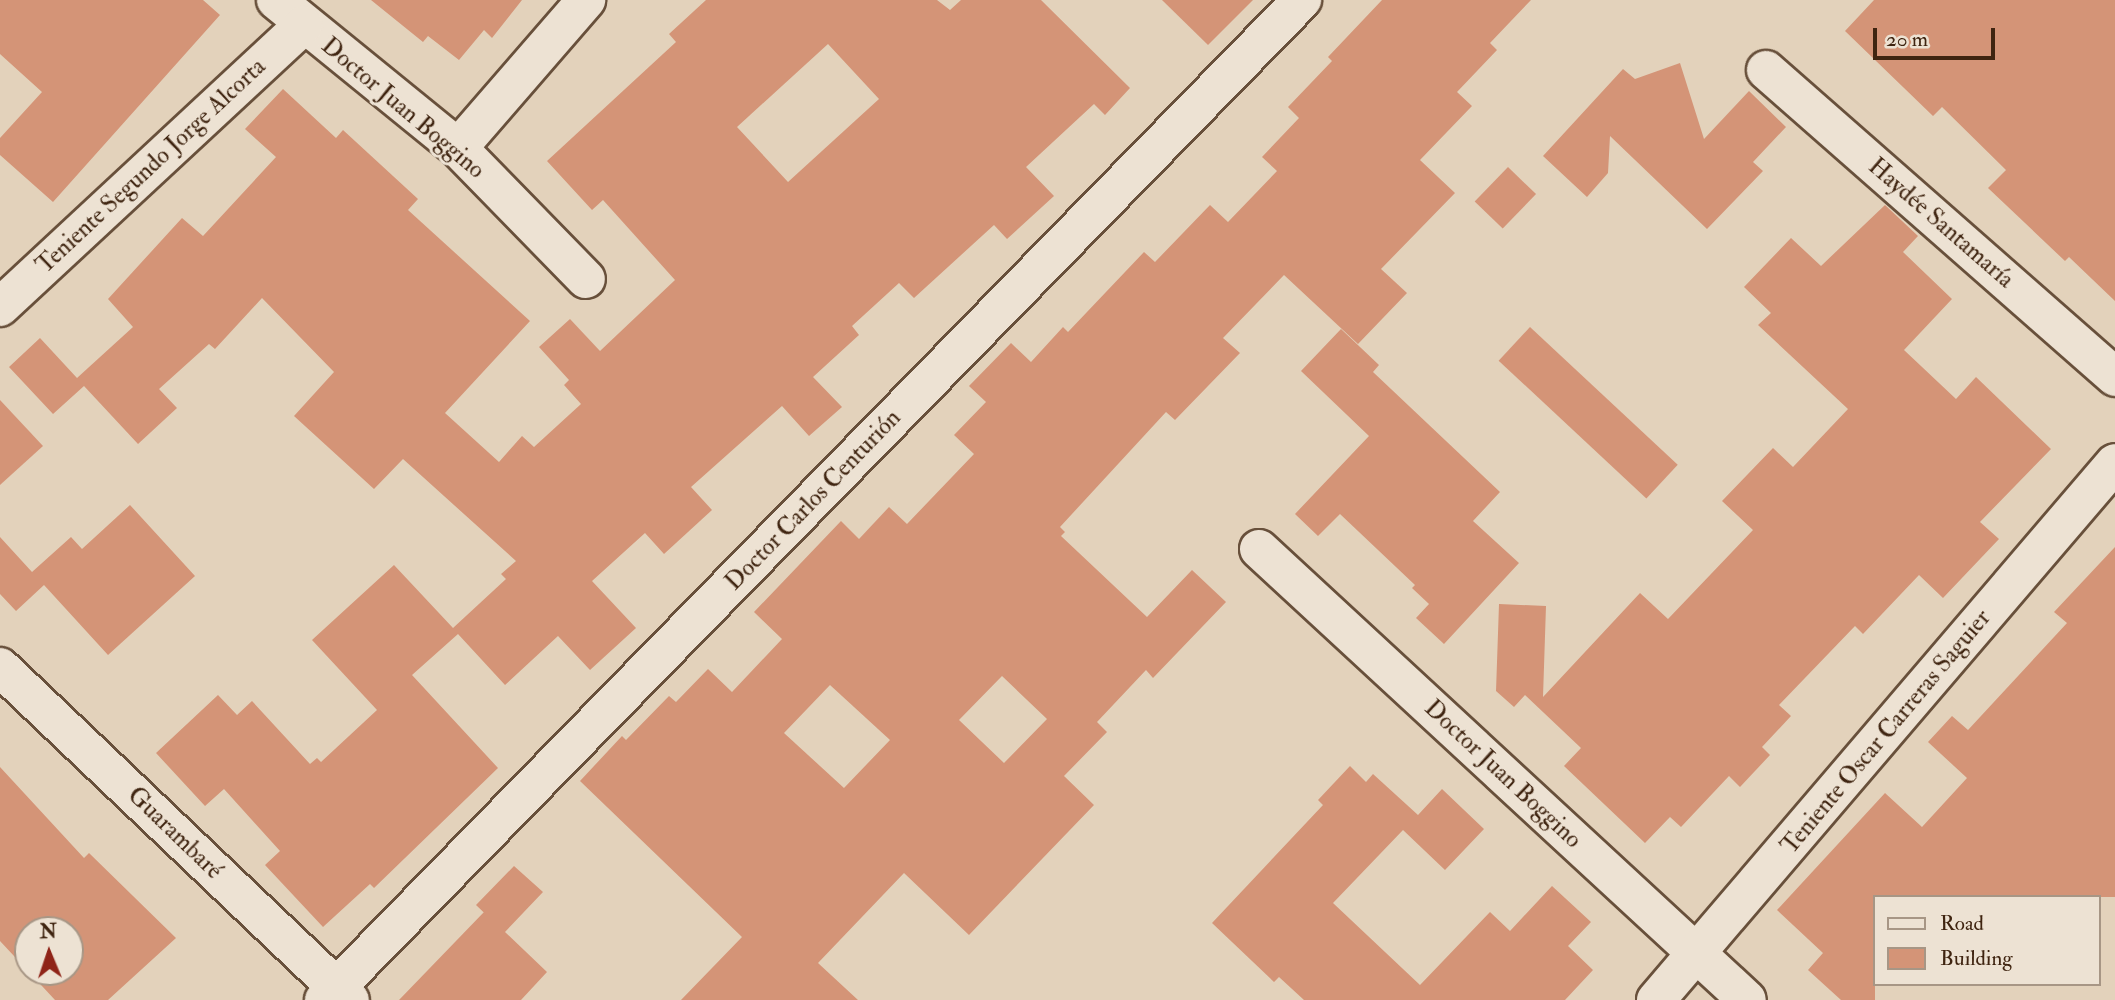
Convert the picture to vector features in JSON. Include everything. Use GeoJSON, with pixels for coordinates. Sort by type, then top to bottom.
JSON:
{"type":"FeatureCollection","features":[{"type":"Feature","properties":{"kind":"street"},"geometry":{"type":"LineString","coordinates":[[458,148],[586,0]]}},
{"type":"Feature","properties":{"kind":"street","name":"Doctor Carlos Centurión"},"geometry":{"type":"LineString","coordinates":[[337,996],[1302,0]]}},
{"type":"Feature","properties":{"kind":"street","name":"Doctor Juan Boggino"},"geometry":{"type":"LineString","coordinates":[[289,13],[458,148],[586,279]]}},
{"type":"Feature","properties":{"kind":"street","name":"Teniente Segundo Jorge Alcorta"},"geometry":{"type":"LineString","coordinates":[[0,307],[289,13]]}},
{"type":"Feature","properties":{"kind":"street","name":"Haydée Santamaría"},"geometry":{"type":"LineString","coordinates":[[1766,70],[2115,377]]}},
{"type":"Feature","properties":{"kind":"street","name":"Teniente Oscar Carreras Saguier"},"geometry":{"type":"LineString","coordinates":[[1656,1000],[2115,463]]}},
{"type":"Feature","properties":{"kind":"street","name":"Doctor Juan Boggino"},"geometry":{"type":"LineString","coordinates":[[1259,549],[1747,1000]]}},
{"type":"Feature","properties":{"kind":"street","name":"Guarambaré"},"geometry":{"type":"LineString","coordinates":[[0,667],[337,996]]}},
{"type":"Feature","properties":{"kind":"building"},"geometry":{"type":"Polygon","coordinates":[[[0,0],[203,0],[220,15],[53,202],[0,155],[0,138],[42,92],[0,54],[0,0]]]}},
{"type":"Feature","properties":{"kind":"building"},"geometry":{"type":"Polygon","coordinates":[[[371,0],[522,0],[492,38],[484,30],[459,60],[428,36],[423,42],[371,0]]]}},
{"type":"Feature","properties":{"kind":"building"},"geometry":{"type":"Polygon","coordinates":[[[706,0],[937,0],[950,10],[961,0],[1041,0],[1130,88],[1105,115],[1094,104],[1026,167],[1054,196],[1007,239],[994,225],[914,298],[899,283],[852,326],[859,335],[813,377],[842,407],[809,436],[782,406],[691,487],[712,510],[664,554],[645,533],[592,581],[636,628],[590,670],[558,636],[505,685],[458,634],[412,675],[498,768],[374,888],[370,884],[323,927],[265,865],[280,851],[224,789],[205,806],[156,753],[218,695],[237,715],[252,701],[310,764],[317,758],[321,762],[377,710],[312,640],[394,565],[453,628],[506,579],[501,574],[516,561],[403,459],[374,489],[294,416],[334,372],[262,298],[215,349],[209,344],[159,389],[177,408],[138,444],[84,386],[53,414],[9,367],[40,338],[77,378],[133,327],[108,299],[182,218],[203,236],[276,157],[245,129],[283,89],[336,138],[343,130],[418,199],[408,210],[530,321],[445,413],[499,462],[522,436],[534,447],[581,404],[564,385],[569,380],[539,347],[570,319],[600,351],[675,280],[603,200],[592,210],[547,161],[676,42],[669,34],[706,0]],[[828,44],[737,127],[788,182],[879,99],[828,44]]]}},
{"type":"Feature","properties":{"kind":"building"},"geometry":{"type":"Polygon","coordinates":[[[1162,0],[1253,0],[1208,45],[1162,0]]]}},
{"type":"Feature","properties":{"kind":"building"},"geometry":{"type":"Polygon","coordinates":[[[1382,0],[1531,0],[1490,43],[1497,50],[1457,92],[1472,106],[1420,160],[1455,193],[1381,269],[1407,293],[1358,344],[1284,275],[1223,338],[1240,353],[1175,420],[1166,412],[1060,527],[1065,532],[1061,536],[1147,617],[1192,570],[1226,602],[1153,678],[1146,670],[1097,722],[1107,732],[1064,776],[1094,805],[969,935],[904,873],[818,963],[858,1000],[681,1000],[742,937],[580,781],[622,736],[626,740],[669,696],[676,702],[708,669],[732,692],[782,639],[754,612],[841,521],[859,539],[889,507],[907,524],[974,454],[954,435],[986,402],[969,386],[1011,343],[1031,362],[1063,327],[1068,332],[1144,252],[1155,262],[1210,205],[1228,222],[1277,171],[1262,157],[1299,118],[1288,107],[1332,61],[1328,57],[1382,0]],[[1002,676],[959,720],[1004,763],[1047,719],[1002,676]],[[830,685],[784,733],[844,788],[890,740],[830,685]]]}},
{"type":"Feature","properties":{"kind":"building"},"geometry":{"type":"Polygon","coordinates":[[[1874,0],[2115,0],[2115,301],[2069,257],[2065,261],[1988,188],[2006,170],[1942,107],[1933,116],[1845,31],[1874,0]]]}},
{"type":"Feature","properties":{"kind":"building"},"geometry":{"type":"Polygon","coordinates":[[[1680,63],[1704,139],[1749,91],[1786,127],[1753,162],[1763,171],[1707,229],[1610,136],[1608,173],[1587,197],[1543,156],[1623,69],[1635,79],[1680,63]]]}},
{"type":"Feature","properties":{"kind":"building"},"geometry":{"type":"Polygon","coordinates":[[[1508,167],[1536,194],[1503,229],[1475,202],[1508,167]]]}},
{"type":"Feature","properties":{"kind":"building"},"geometry":{"type":"Polygon","coordinates":[[[1885,205],[1918,236],[1903,252],[1952,299],[1904,350],[1956,399],[1976,377],[2051,449],[1980,522],[1999,539],[1943,598],[1919,575],[1863,634],[1855,626],[1779,705],[1791,716],[1762,747],[1770,755],[1740,787],[1729,776],[1681,827],[1670,817],[1645,843],[1564,766],[1581,748],[1525,695],[1514,707],[1496,691],[1499,604],[1546,606],[1543,697],[1640,593],[1668,619],[1753,530],[1722,501],[1773,448],[1793,467],[1848,409],[1758,325],[1771,313],[1744,287],[1791,238],[1821,266],[1885,205]]]}},
{"type":"Feature","properties":{"kind":"building"},"geometry":{"type":"Polygon","coordinates":[[[1530,327],[1678,465],[1646,498],[1499,361],[1530,327]]]}},
{"type":"Feature","properties":{"kind":"building"},"geometry":{"type":"Polygon","coordinates":[[[1341,329],[1379,365],[1373,372],[1500,492],[1473,521],[1519,563],[1444,644],[1416,618],[1429,604],[1412,588],[1415,585],[1340,514],[1318,536],[1295,514],[1369,436],[1301,371],[1341,329]]]}},
{"type":"Feature","properties":{"kind":"building"},"geometry":{"type":"Polygon","coordinates":[[[0,400],[43,446],[0,485],[0,400]]]}},
{"type":"Feature","properties":{"kind":"building"},"geometry":{"type":"Polygon","coordinates":[[[130,505],[195,576],[108,655],[44,585],[16,611],[0,594],[0,537],[32,572],[71,537],[82,549],[130,505]]]}},
{"type":"Feature","properties":{"kind":"building"},"geometry":{"type":"Polygon","coordinates":[[[2115,547],[2115,897],[1874,895],[1875,1000],[1841,1000],[1808,970],[1823,953],[1777,910],[1885,793],[1922,827],[1967,778],[1928,742],[1952,716],[1968,730],[2067,623],[2054,612],[2115,547]]]}},
{"type":"Feature","properties":{"kind":"building"},"geometry":{"type":"Polygon","coordinates":[[[1350,766],[1366,782],[1373,774],[1418,815],[1442,789],[1484,829],[1445,870],[1403,830],[1333,903],[1420,985],[1490,912],[1510,931],[1552,886],[1591,922],[1568,946],[1593,970],[1565,1000],[1304,1000],[1279,977],[1274,982],[1212,923],[1323,805],[1318,800],[1350,766]]]}},
{"type":"Feature","properties":{"kind":"building"},"geometry":{"type":"Polygon","coordinates":[[[0,767],[84,858],[89,853],[176,938],[108,1000],[55,1000],[42,986],[84,986],[84,916],[14,916],[14,956],[0,941],[0,767]]]}},
{"type":"Feature","properties":{"kind":"building"},"geometry":{"type":"Polygon","coordinates":[[[514,866],[543,892],[505,932],[547,972],[521,1000],[399,1000],[484,912],[476,905],[514,866]]]}}]}
